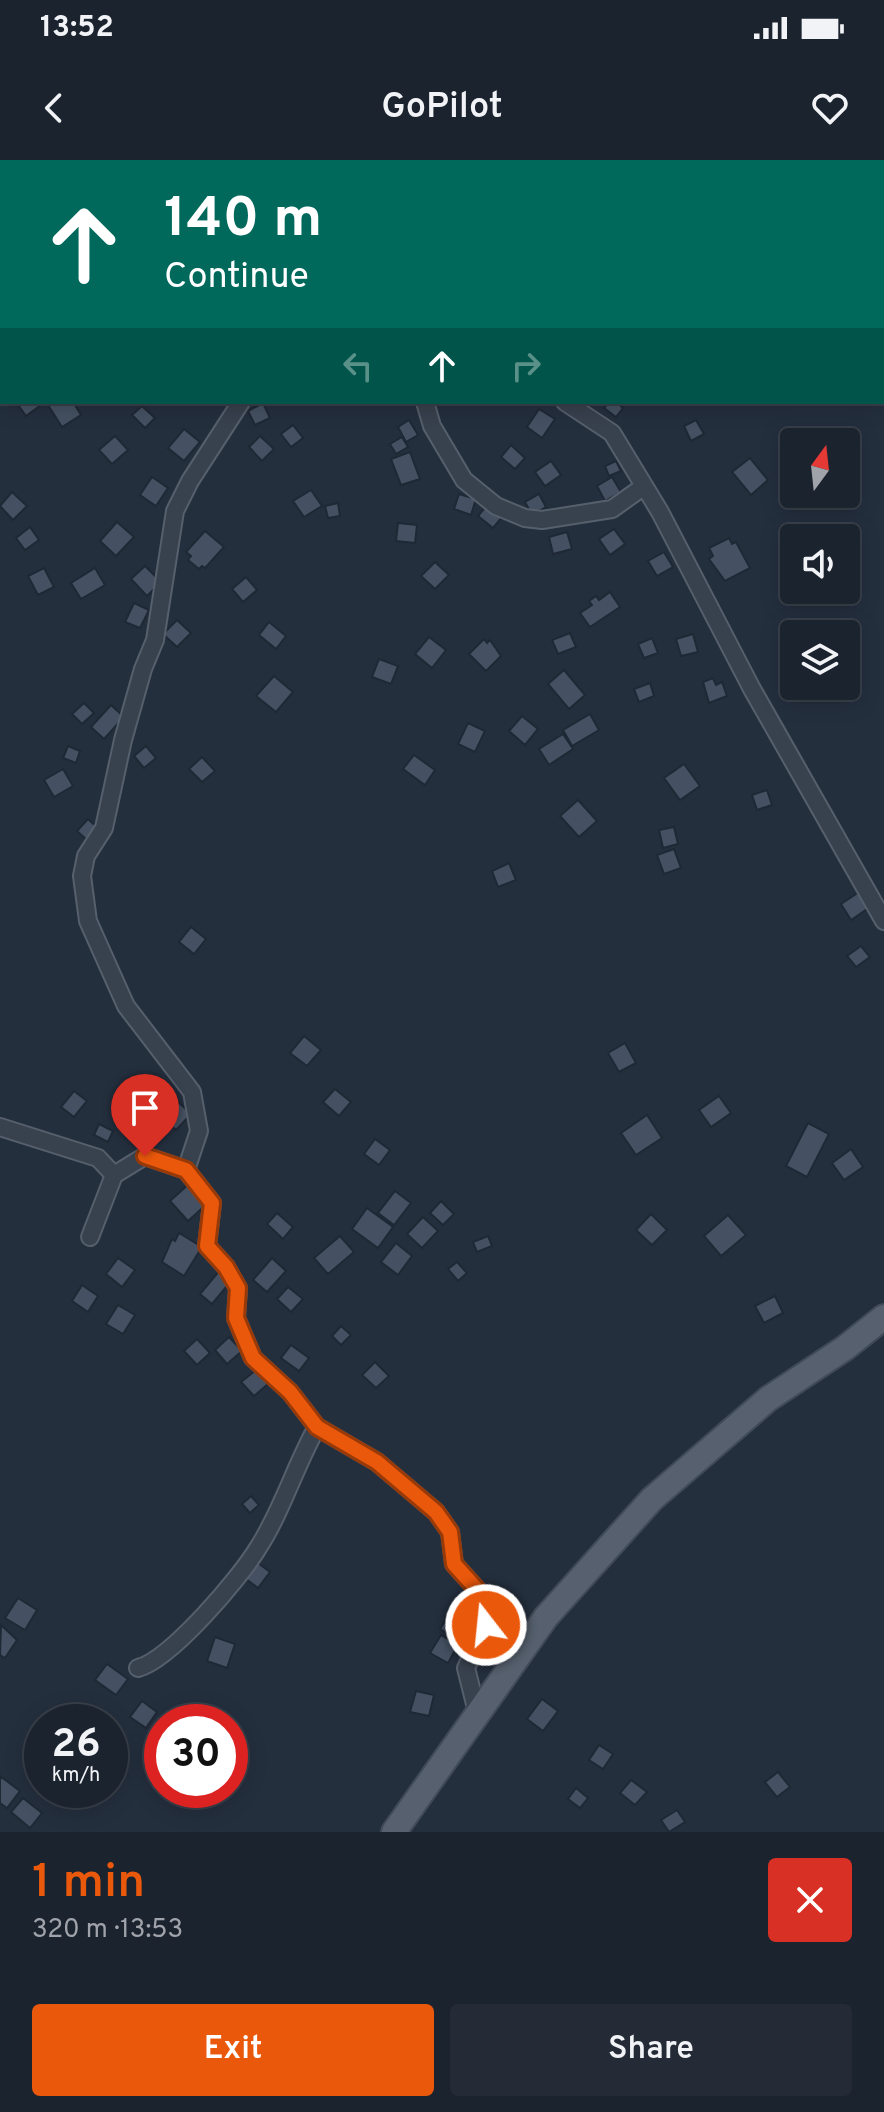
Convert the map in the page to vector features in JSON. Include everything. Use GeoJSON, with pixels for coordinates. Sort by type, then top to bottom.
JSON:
{"type":"FeatureCollection","features":[{"type":"Feature","properties":{"kind":"main road"},"geometry":{"type":"LineString","coordinates":[[394,1832],[546,1617],[652,1499],[768,1399],[845,1348],[884,1317]]}},
{"type":"Feature","properties":{"kind":"street"},"geometry":{"type":"LineString","coordinates":[[186,1170],[199,1131],[192,1092],[126,1006],[88,921],[82,876],[86,856],[104,828],[123,740],[143,669],[155,640],[175,511],[190,481],[240,404]]}},
{"type":"Feature","properties":{"kind":"street"},"geometry":{"type":"LineString","coordinates":[[426,404],[432,426],[464,480],[496,506],[525,518],[542,520],[612,509],[643,487]]}},
{"type":"Feature","properties":{"kind":"street"},"geometry":{"type":"LineString","coordinates":[[568,404],[612,433],[660,512],[752,689],[884,921]]}},
{"type":"Feature","properties":{"kind":"street"},"geometry":{"type":"LineString","coordinates":[[0,1127],[98,1158],[114,1175]]}},
{"type":"Feature","properties":{"kind":"street"},"geometry":{"type":"LineString","coordinates":[[90,1237],[114,1175],[145,1156],[186,1170],[212,1203],[207,1246],[226,1267],[238,1288],[236,1318],[253,1358],[290,1392],[317,1427],[377,1462],[436,1512],[450,1532],[454,1564],[490,1604],[486,1625],[466,1668],[477,1712]]}},
{"type":"Feature","properties":{"kind":"street"},"geometry":{"type":"LineString","coordinates":[[138,1668],[146,1666],[172,1647],[197,1624],[258,1549],[317,1427]]}},
{"type":"Feature","properties":{"kind":"building"},"geometry":{"type":"Polygon","coordinates":[[[17,404],[42,404],[26,416],[17,404]]]}},
{"type":"Feature","properties":{"kind":"building"},"geometry":{"type":"Polygon","coordinates":[[[74,404],[81,415],[62,427],[48,405],[74,404]]]}},
{"type":"Feature","properties":{"kind":"building"},"geometry":{"type":"Polygon","coordinates":[[[263,404],[270,418],[255,425],[248,411],[263,404]]]}},
{"type":"Feature","properties":{"kind":"building"},"geometry":{"type":"Polygon","coordinates":[[[607,404],[618,404],[623,408],[616,417],[604,408],[607,404]]]}},
{"type":"Feature","properties":{"kind":"building"},"geometry":{"type":"Polygon","coordinates":[[[142,406],[155,418],[145,428],[132,415],[142,406]]]}},
{"type":"Feature","properties":{"kind":"building"},"geometry":{"type":"Polygon","coordinates":[[[539,409],[555,419],[542,438],[527,427],[539,409]]]}},
{"type":"Feature","properties":{"kind":"building"},"geometry":{"type":"Polygon","coordinates":[[[409,420],[418,435],[406,442],[398,427],[409,420]]]}},
{"type":"Feature","properties":{"kind":"building"},"geometry":{"type":"Polygon","coordinates":[[[696,420],[704,434],[691,441],[684,426],[696,420]]]}},
{"type":"Feature","properties":{"kind":"building"},"geometry":{"type":"Polygon","coordinates":[[[293,425],[303,438],[291,447],[281,434],[293,425]]]}},
{"type":"Feature","properties":{"kind":"building"},"geometry":{"type":"Polygon","coordinates":[[[184,429],[200,442],[184,461],[168,448],[184,429]]]}},
{"type":"Feature","properties":{"kind":"building"},"geometry":{"type":"Polygon","coordinates":[[[115,436],[128,450],[112,464],[99,450],[115,436]]]}},
{"type":"Feature","properties":{"kind":"building"},"geometry":{"type":"Polygon","coordinates":[[[260,436],[274,449],[262,461],[249,447],[260,436]]]}},
{"type":"Feature","properties":{"kind":"building"},"geometry":{"type":"Polygon","coordinates":[[[402,437],[408,447],[396,454],[390,444],[402,437]]]}},
{"type":"Feature","properties":{"kind":"building"},"geometry":{"type":"Polygon","coordinates":[[[511,445],[525,458],[515,469],[501,457],[511,445]]]}},
{"type":"Feature","properties":{"kind":"building"},"geometry":{"type":"Polygon","coordinates":[[[410,452],[420,479],[401,485],[391,459],[410,452]]]}},
{"type":"Feature","properties":{"kind":"building"},"geometry":{"type":"Polygon","coordinates":[[[750,458],[768,480],[751,495],[732,472],[750,458]]]}},
{"type":"Feature","properties":{"kind":"building"},"geometry":{"type":"Polygon","coordinates":[[[551,461],[561,475],[545,486],[535,472],[551,461]]]}},
{"type":"Feature","properties":{"kind":"building"},"geometry":{"type":"Polygon","coordinates":[[[616,461],[621,471],[609,476],[605,466],[616,461]]]}},
{"type":"Feature","properties":{"kind":"building"},"geometry":{"type":"Polygon","coordinates":[[[152,477],[168,488],[156,506],[140,495],[152,477]]]}},
{"type":"Feature","properties":{"kind":"building"},"geometry":{"type":"Polygon","coordinates":[[[612,477],[621,492],[605,501],[597,486],[612,477]]]}},
{"type":"Feature","properties":{"kind":"building"},"geometry":{"type":"Polygon","coordinates":[[[311,490],[322,506],[304,517],[293,501],[311,490]]]}},
{"type":"Feature","properties":{"kind":"building"},"geometry":{"type":"Polygon","coordinates":[[[12,492],[27,506],[13,520],[0,506],[12,492]]]}},
{"type":"Feature","properties":{"kind":"building"},"geometry":{"type":"Polygon","coordinates":[[[459,494],[476,499],[471,515],[454,509],[459,494]]]}},
{"type":"Feature","properties":{"kind":"building"},"geometry":{"type":"Polygon","coordinates":[[[539,494],[546,507],[532,515],[525,502],[539,494]]]}},
{"type":"Feature","properties":{"kind":"building"},"geometry":{"type":"Polygon","coordinates":[[[338,503],[340,516],[328,518],[325,506],[338,503]]]}},
{"type":"Feature","properties":{"kind":"building"},"geometry":{"type":"Polygon","coordinates":[[[488,504],[503,516],[493,528],[478,516],[488,504]]]}},
{"type":"Feature","properties":{"kind":"building"},"geometry":{"type":"Polygon","coordinates":[[[117,522],[134,537],[116,556],[100,541],[117,522]]]}},
{"type":"Feature","properties":{"kind":"building"},"geometry":{"type":"Polygon","coordinates":[[[398,523],[417,525],[415,543],[396,541],[398,523]]]}},
{"type":"Feature","properties":{"kind":"building"},"geometry":{"type":"Polygon","coordinates":[[[30,527],[39,540],[25,550],[16,538],[30,527]]]}},
{"type":"Feature","properties":{"kind":"building"},"geometry":{"type":"Polygon","coordinates":[[[614,529],[625,544],[610,555],[599,539],[614,529]]]}},
{"type":"Feature","properties":{"kind":"building"},"geometry":{"type":"Polygon","coordinates":[[[205,531],[224,547],[205,568],[202,566],[199,569],[188,560],[191,556],[186,552],[205,531]]]}},
{"type":"Feature","properties":{"kind":"building"},"geometry":{"type":"Polygon","coordinates":[[[567,532],[572,549],[553,554],[549,537],[567,532]]]}},
{"type":"Feature","properties":{"kind":"building"},"geometry":{"type":"Polygon","coordinates":[[[729,538],[732,544],[736,542],[750,568],[725,581],[709,559],[713,556],[709,548],[729,538]]]}},
{"type":"Feature","properties":{"kind":"building"},"geometry":{"type":"Polygon","coordinates":[[[664,552],[673,567],[657,576],[648,561],[664,552]]]}},
{"type":"Feature","properties":{"kind":"building"},"geometry":{"type":"Polygon","coordinates":[[[435,562],[449,575],[435,589],[421,576],[435,562]]]}},
{"type":"Feature","properties":{"kind":"building"},"geometry":{"type":"Polygon","coordinates":[[[145,566],[161,582],[147,596],[131,579],[145,566]]]}},
{"type":"Feature","properties":{"kind":"building"},"geometry":{"type":"Polygon","coordinates":[[[44,568],[54,587],[38,595],[28,576],[44,568]]]}},
{"type":"Feature","properties":{"kind":"building"},"geometry":{"type":"Polygon","coordinates":[[[95,568],[105,585],[81,599],[71,583],[95,568]]]}},
{"type":"Feature","properties":{"kind":"building"},"geometry":{"type":"Polygon","coordinates":[[[246,577],[257,590],[243,602],[232,589],[246,577]]]}},
{"type":"Feature","properties":{"kind":"building"},"geometry":{"type":"Polygon","coordinates":[[[610,592],[620,607],[590,627],[580,613],[592,605],[589,601],[596,596],[599,600],[610,592]]]}},
{"type":"Feature","properties":{"kind":"building"},"geometry":{"type":"Polygon","coordinates":[[[134,603],[149,610],[140,628],[125,622],[134,603]]]}},
{"type":"Feature","properties":{"kind":"building"},"geometry":{"type":"Polygon","coordinates":[[[177,620],[191,633],[177,647],[163,634],[177,620]]]}},
{"type":"Feature","properties":{"kind":"building"},"geometry":{"type":"Polygon","coordinates":[[[269,622],[286,636],[276,649],[259,635],[269,622]]]}},
{"type":"Feature","properties":{"kind":"building"},"geometry":{"type":"Polygon","coordinates":[[[570,633],[576,647],[558,654],[552,640],[570,633]]]}},
{"type":"Feature","properties":{"kind":"building"},"geometry":{"type":"Polygon","coordinates":[[[693,634],[698,652],[681,656],[676,639],[693,634]]]}},
{"type":"Feature","properties":{"kind":"building"},"geometry":{"type":"Polygon","coordinates":[[[429,637],[446,650],[432,668],[415,654],[429,637]]]}},
{"type":"Feature","properties":{"kind":"building"},"geometry":{"type":"Polygon","coordinates":[[[652,638],[658,653],[644,658],[638,644],[652,638]]]}},
{"type":"Feature","properties":{"kind":"building"},"geometry":{"type":"Polygon","coordinates":[[[484,639],[487,643],[490,640],[501,656],[486,671],[469,654],[484,639]]]}},
{"type":"Feature","properties":{"kind":"building"},"geometry":{"type":"Polygon","coordinates":[[[379,659],[398,666],[391,684],[372,677],[379,659]]]}},
{"type":"Feature","properties":{"kind":"building"},"geometry":{"type":"Polygon","coordinates":[[[564,670],[585,695],[569,709],[548,684],[564,670]]]}},
{"type":"Feature","properties":{"kind":"building"},"geometry":{"type":"Polygon","coordinates":[[[274,676],[293,692],[276,712],[256,696],[274,676]]]}},
{"type":"Feature","properties":{"kind":"building"},"geometry":{"type":"Polygon","coordinates":[[[713,678],[716,685],[722,682],[727,696],[709,703],[703,682],[713,678]]]}},
{"type":"Feature","properties":{"kind":"building"},"geometry":{"type":"Polygon","coordinates":[[[650,683],[654,696],[639,702],[634,689],[650,683]]]}},
{"type":"Feature","properties":{"kind":"building"},"geometry":{"type":"Polygon","coordinates":[[[84,703],[94,713],[82,724],[72,714],[84,703]]]}},
{"type":"Feature","properties":{"kind":"building"},"geometry":{"type":"Polygon","coordinates":[[[111,705],[124,717],[104,739],[91,727],[111,705]]]}},
{"type":"Feature","properties":{"kind":"building"},"geometry":{"type":"Polygon","coordinates":[[[590,714],[599,730],[572,746],[563,730],[590,714]]]}},
{"type":"Feature","properties":{"kind":"building"},"geometry":{"type":"Polygon","coordinates":[[[522,716],[538,729],[525,745],[509,731],[522,716]]]}},
{"type":"Feature","properties":{"kind":"building"},"geometry":{"type":"Polygon","coordinates":[[[468,723],[485,731],[475,752],[458,744],[468,723]]]}},
{"type":"Feature","properties":{"kind":"building"},"geometry":{"type":"Polygon","coordinates":[[[563,734],[573,749],[549,765],[539,749],[563,734]]]}},
{"type":"Feature","properties":{"kind":"building"},"geometry":{"type":"Polygon","coordinates":[[[68,746],[80,751],[76,763],[63,758],[68,746]]]}},
{"type":"Feature","properties":{"kind":"building"},"geometry":{"type":"Polygon","coordinates":[[[146,746],[156,758],[144,768],[134,756],[146,746]]]}},
{"type":"Feature","properties":{"kind":"building"},"geometry":{"type":"Polygon","coordinates":[[[414,755],[435,770],[425,785],[403,769],[414,755]]]}},
{"type":"Feature","properties":{"kind":"building"},"geometry":{"type":"Polygon","coordinates":[[[202,757],[215,771],[202,782],[189,769],[202,757]]]}},
{"type":"Feature","properties":{"kind":"building"},"geometry":{"type":"Polygon","coordinates":[[[684,764],[700,786],[680,800],[664,778],[684,764]]]}},
{"type":"Feature","properties":{"kind":"building"},"geometry":{"type":"Polygon","coordinates":[[[63,769],[73,786],[54,797],[44,780],[63,769]]]}},
{"type":"Feature","properties":{"kind":"building"},"geometry":{"type":"Polygon","coordinates":[[[767,790],[772,805],[757,810],[752,795],[767,790]]]}},
{"type":"Feature","properties":{"kind":"building"},"geometry":{"type":"Polygon","coordinates":[[[578,800],[597,821],[579,837],[560,816],[578,800]]]}},
{"type":"Feature","properties":{"kind":"building"},"geometry":{"type":"Polygon","coordinates":[[[88,819],[99,829],[88,841],[77,831],[88,819]]]}},
{"type":"Feature","properties":{"kind":"building"},"geometry":{"type":"Polygon","coordinates":[[[674,827],[678,844],[663,848],[659,830],[674,827]]]}},
{"type":"Feature","properties":{"kind":"building"},"geometry":{"type":"Polygon","coordinates":[[[674,849],[681,868],[664,874],[657,855],[674,849]]]}},
{"type":"Feature","properties":{"kind":"building"},"geometry":{"type":"Polygon","coordinates":[[[509,863],[516,880],[498,887],[492,871],[509,863]]]}},
{"type":"Feature","properties":{"kind":"building"},"geometry":{"type":"Polygon","coordinates":[[[859,892],[870,907],[851,920],[841,904],[859,892]]]}},
{"type":"Feature","properties":{"kind":"building"},"geometry":{"type":"Polygon","coordinates":[[[191,927],[206,939],[194,954],[179,942],[191,927]]]}},
{"type":"Feature","properties":{"kind":"building"},"geometry":{"type":"Polygon","coordinates":[[[861,946],[870,957],[856,967],[847,956],[861,946]]]}},
{"type":"Feature","properties":{"kind":"building"},"geometry":{"type":"Polygon","coordinates":[[[304,1036],[321,1050],[307,1066],[290,1053],[304,1036]]]}},
{"type":"Feature","properties":{"kind":"building"},"geometry":{"type":"Polygon","coordinates":[[[625,1043],[636,1063],[619,1072],[608,1053],[625,1043]]]}},
{"type":"Feature","properties":{"kind":"building"},"geometry":{"type":"Polygon","coordinates":[[[157,1082],[166,1091],[156,1101],[147,1092],[157,1082]]]}},
{"type":"Feature","properties":{"kind":"building"},"geometry":{"type":"Polygon","coordinates":[[[335,1089],[351,1102],[339,1116],[323,1102],[335,1089]]]}},
{"type":"Feature","properties":{"kind":"building"},"geometry":{"type":"Polygon","coordinates":[[[74,1091],[87,1101],[74,1117],[61,1107],[74,1091]]]}},
{"type":"Feature","properties":{"kind":"building"},"geometry":{"type":"Polygon","coordinates":[[[719,1096],[731,1113],[711,1127],[699,1110],[719,1096]]]}},
{"type":"Feature","properties":{"kind":"building"},"geometry":{"type":"Polygon","coordinates":[[[169,1098],[172,1101],[174,1098],[191,1114],[176,1130],[159,1115],[165,1109],[161,1106],[169,1098]]]}},
{"type":"Feature","properties":{"kind":"building"},"geometry":{"type":"Polygon","coordinates":[[[647,1115],[662,1138],[636,1155],[621,1133],[647,1115]]]}},
{"type":"Feature","properties":{"kind":"building"},"geometry":{"type":"Polygon","coordinates":[[[160,1117],[171,1128],[159,1140],[148,1128],[160,1117]]]}},
{"type":"Feature","properties":{"kind":"building"},"geometry":{"type":"Polygon","coordinates":[[[808,1123],[829,1134],[807,1177],[786,1166],[808,1123]]]}},
{"type":"Feature","properties":{"kind":"building"},"geometry":{"type":"Polygon","coordinates":[[[99,1124],[113,1131],[108,1142],[94,1135],[99,1124]]]}},
{"type":"Feature","properties":{"kind":"building"},"geometry":{"type":"Polygon","coordinates":[[[375,1139],[390,1150],[379,1165],[364,1154],[375,1139]]]}},
{"type":"Feature","properties":{"kind":"building"},"geometry":{"type":"Polygon","coordinates":[[[851,1149],[863,1167],[844,1180],[832,1163],[851,1149]]]}},
{"type":"Feature","properties":{"kind":"building"},"geometry":{"type":"Polygon","coordinates":[[[191,1182],[209,1202],[188,1221],[170,1201],[191,1182]]]}},
{"type":"Feature","properties":{"kind":"building"},"geometry":{"type":"Polygon","coordinates":[[[395,1191],[411,1203],[394,1225],[378,1213],[395,1191]]]}},
{"type":"Feature","properties":{"kind":"building"},"geometry":{"type":"Polygon","coordinates":[[[441,1201],[454,1214],[443,1225],[430,1213],[441,1201]]]}},
{"type":"Feature","properties":{"kind":"building"},"geometry":{"type":"Polygon","coordinates":[[[367,1208],[393,1227],[378,1248],[352,1229],[367,1208]]]}},
{"type":"Feature","properties":{"kind":"building"},"geometry":{"type":"Polygon","coordinates":[[[277,1213],[293,1227],[283,1239],[267,1224],[277,1213]]]}},
{"type":"Feature","properties":{"kind":"building"},"geometry":{"type":"Polygon","coordinates":[[[651,1214],[667,1230],[652,1245],[636,1230],[651,1214]]]}},
{"type":"Feature","properties":{"kind":"building"},"geometry":{"type":"Polygon","coordinates":[[[728,1215],[746,1235],[721,1256],[704,1236],[728,1215]]]}},
{"type":"Feature","properties":{"kind":"building"},"geometry":{"type":"Polygon","coordinates":[[[423,1217],[438,1231],[422,1248],[407,1234],[423,1217]]]}},
{"type":"Feature","properties":{"kind":"building"},"geometry":{"type":"Polygon","coordinates":[[[179,1233],[202,1247],[184,1276],[162,1262],[172,1239],[175,1241],[179,1233]]]}},
{"type":"Feature","properties":{"kind":"building"},"geometry":{"type":"Polygon","coordinates":[[[340,1236],[354,1252],[328,1274],[314,1258],[340,1236]]]}},
{"type":"Feature","properties":{"kind":"building"},"geometry":{"type":"Polygon","coordinates":[[[488,1236],[492,1246],[477,1252],[473,1242],[488,1236]]]}},
{"type":"Feature","properties":{"kind":"building"},"geometry":{"type":"Polygon","coordinates":[[[396,1243],[412,1256],[398,1275],[381,1262],[396,1243]]]}},
{"type":"Feature","properties":{"kind":"building"},"geometry":{"type":"Polygon","coordinates":[[[118,1258],[135,1270],[122,1287],[106,1274],[118,1258]]]}},
{"type":"Feature","properties":{"kind":"building"},"geometry":{"type":"Polygon","coordinates":[[[272,1258],[286,1271],[267,1292],[253,1280],[272,1258]]]}},
{"type":"Feature","properties":{"kind":"building"},"geometry":{"type":"Polygon","coordinates":[[[457,1262],[467,1273],[458,1281],[448,1269],[457,1262]]]}},
{"type":"Feature","properties":{"kind":"building"},"geometry":{"type":"Polygon","coordinates":[[[220,1270],[232,1280],[212,1304],[200,1294],[220,1270]]]}},
{"type":"Feature","properties":{"kind":"building"},"geometry":{"type":"Polygon","coordinates":[[[82,1285],[98,1296],[88,1312],[72,1301],[82,1285]]]}},
{"type":"Feature","properties":{"kind":"building"},"geometry":{"type":"Polygon","coordinates":[[[288,1287],[303,1299],[291,1312],[277,1299],[288,1287]]]}},
{"type":"Feature","properties":{"kind":"building"},"geometry":{"type":"Polygon","coordinates":[[[775,1296],[783,1313],[764,1323],[755,1306],[775,1296]]]}},
{"type":"Feature","properties":{"kind":"building"},"geometry":{"type":"Polygon","coordinates":[[[118,1305],[135,1315],[123,1334],[106,1324],[118,1305]]]}},
{"type":"Feature","properties":{"kind":"building"},"geometry":{"type":"Polygon","coordinates":[[[341,1326],[351,1335],[341,1345],[332,1336],[341,1326]]]}},
{"type":"Feature","properties":{"kind":"building"},"geometry":{"type":"Polygon","coordinates":[[[229,1337],[242,1351],[227,1364],[215,1350],[229,1337]]]}},
{"type":"Feature","properties":{"kind":"building"},"geometry":{"type":"Polygon","coordinates":[[[197,1339],[210,1353],[197,1365],[184,1351],[197,1339]]]}},
{"type":"Feature","properties":{"kind":"building"},"geometry":{"type":"Polygon","coordinates":[[[291,1345],[309,1358],[299,1371],[281,1358],[291,1345]]]}},
{"type":"Feature","properties":{"kind":"building"},"geometry":{"type":"Polygon","coordinates":[[[375,1362],[389,1376],[376,1388],[362,1375],[375,1362]]]}},
{"type":"Feature","properties":{"kind":"building"},"geometry":{"type":"Polygon","coordinates":[[[256,1370],[268,1384],[254,1396],[241,1382],[256,1370]]]}},
{"type":"Feature","properties":{"kind":"building"},"geometry":{"type":"Polygon","coordinates":[[[251,1496],[259,1505],[250,1513],[242,1504],[251,1496]]]}},
{"type":"Feature","properties":{"kind":"building"},"geometry":{"type":"Polygon","coordinates":[[[254,1560],[270,1572],[258,1588],[242,1576],[254,1560]]]}},
{"type":"Feature","properties":{"kind":"building"},"geometry":{"type":"Polygon","coordinates":[[[467,1595],[485,1608],[476,1619],[459,1606],[467,1595]]]}},
{"type":"Feature","properties":{"kind":"building"},"geometry":{"type":"Polygon","coordinates":[[[18,1598],[37,1610],[25,1630],[5,1618],[18,1598]]]}},
{"type":"Feature","properties":{"kind":"building"},"geometry":{"type":"Polygon","coordinates":[[[448,1616],[469,1629],[461,1642],[440,1629],[448,1616]]]}},
{"type":"Feature","properties":{"kind":"building"},"geometry":{"type":"Polygon","coordinates":[[[1,1625],[17,1640],[5,1658],[0,1655],[1,1625]]]}},
{"type":"Feature","properties":{"kind":"building"},"geometry":{"type":"Polygon","coordinates":[[[441,1635],[458,1645],[448,1663],[430,1653],[441,1635]]]}},
{"type":"Feature","properties":{"kind":"building"},"geometry":{"type":"Polygon","coordinates":[[[215,1637],[235,1644],[227,1668],[207,1661],[215,1637]]]}},
{"type":"Feature","properties":{"kind":"building"},"geometry":{"type":"Polygon","coordinates":[[[107,1664],[128,1679],[116,1695],[95,1680],[107,1664]]]}},
{"type":"Feature","properties":{"kind":"building"},"geometry":{"type":"Polygon","coordinates":[[[416,1691],[434,1695],[429,1716],[410,1712],[416,1691]]]}},
{"type":"Feature","properties":{"kind":"building"},"geometry":{"type":"Polygon","coordinates":[[[542,1699],[558,1711],[543,1731],[527,1719],[542,1699]]]}},
{"type":"Feature","properties":{"kind":"building"},"geometry":{"type":"Polygon","coordinates":[[[142,1701],[146,1704],[144,1727],[130,1717],[142,1701]]]}},
{"type":"Feature","properties":{"kind":"building"},"geometry":{"type":"Polygon","coordinates":[[[599,1745],[613,1754],[603,1769],[589,1760],[599,1745]]]}},
{"type":"Feature","properties":{"kind":"building"},"geometry":{"type":"Polygon","coordinates":[[[778,1772],[790,1787],[777,1797],[765,1782],[778,1772]]]}},
{"type":"Feature","properties":{"kind":"building"},"geometry":{"type":"Polygon","coordinates":[[[0,1776],[20,1791],[7,1808],[0,1803],[0,1776]]]}},
{"type":"Feature","properties":{"kind":"building"},"geometry":{"type":"Polygon","coordinates":[[[631,1780],[647,1792],[635,1805],[620,1793],[631,1780]]]}},
{"type":"Feature","properties":{"kind":"building"},"geometry":{"type":"Polygon","coordinates":[[[576,1788],[588,1798],[580,1808],[568,1799],[576,1788]]]}},
{"type":"Feature","properties":{"kind":"building"},"geometry":{"type":"Polygon","coordinates":[[[23,1798],[24,1808],[36,1808],[42,1813],[30,1828],[11,1812],[23,1798]]]}},
{"type":"Feature","properties":{"kind":"building"},"geometry":{"type":"Polygon","coordinates":[[[677,1810],[685,1822],[669,1832],[661,1820],[677,1810]]]}},
{"type":"Feature","properties":{"kind":"route"},"geometry":{"type":"LineString","coordinates":[[145,1156],[186,1170],[212,1203],[207,1246],[226,1267],[238,1288],[236,1318],[253,1358],[290,1392],[302,1412],[317,1427],[377,1462],[436,1512],[450,1532],[454,1564],[490,1604],[486,1625]]}}]}
